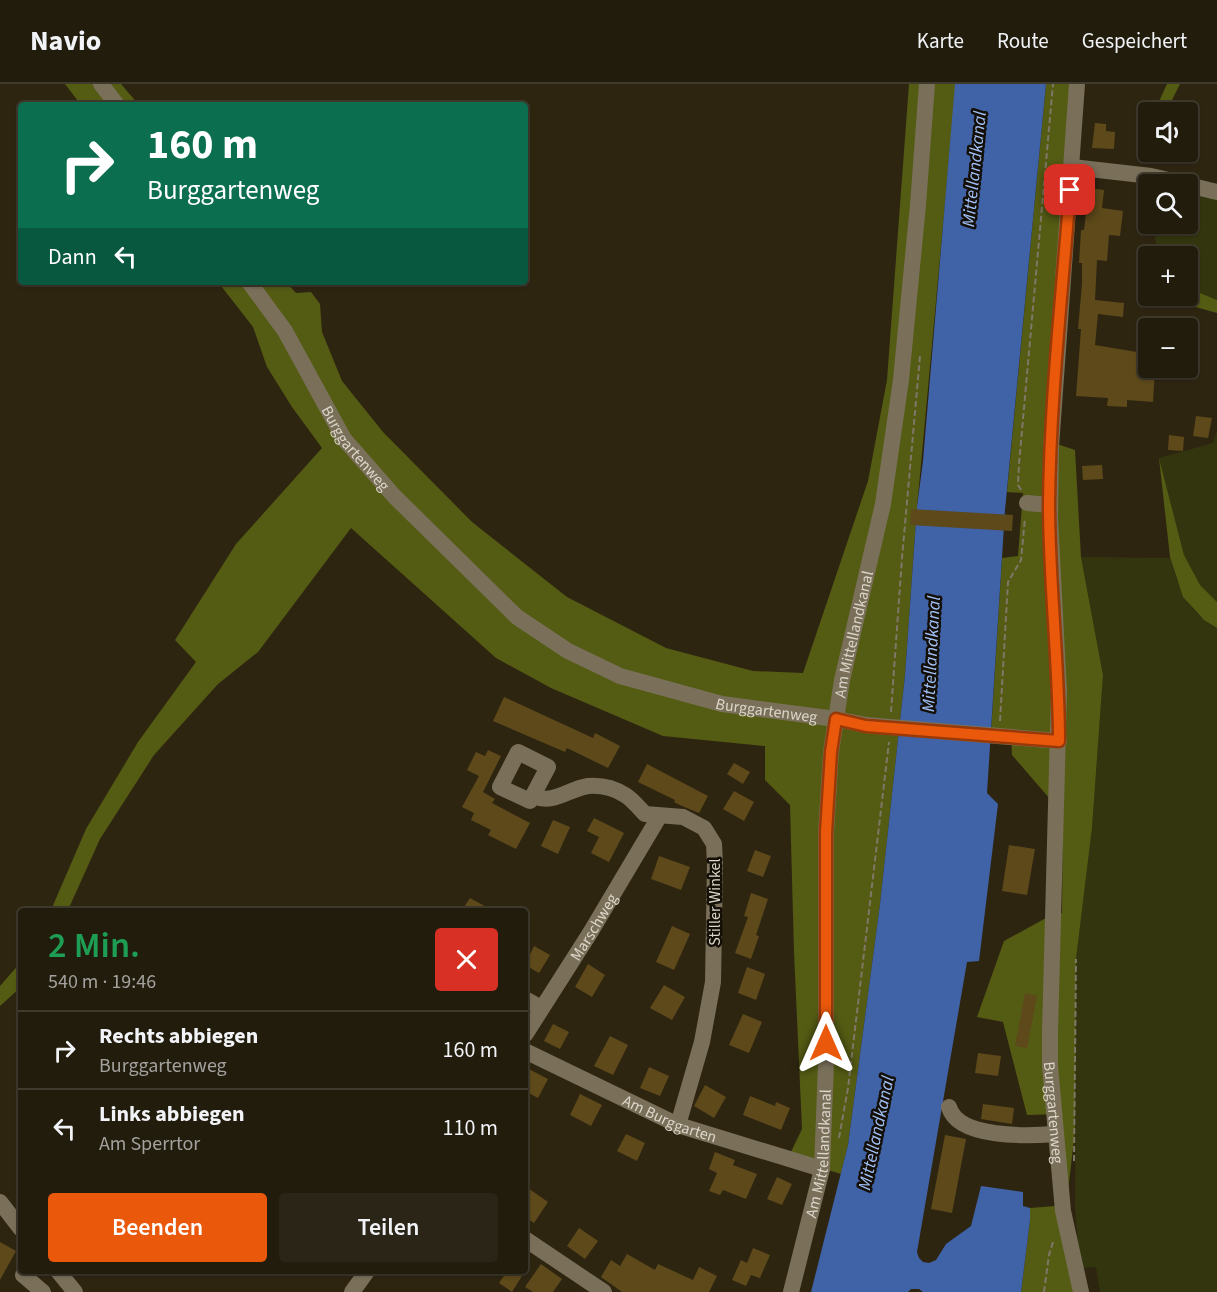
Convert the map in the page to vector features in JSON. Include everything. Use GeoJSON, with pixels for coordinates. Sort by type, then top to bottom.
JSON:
{"type":"FeatureCollection","features":[{"type":"Feature","properties":{"kind":"street"},"geometry":{"type":"LineString","coordinates":[[101,84],[115,102]]}},
{"type":"Feature","properties":{"kind":"street","name":"Am Mittellandkanal"},"geometry":{"type":"LineString","coordinates":[[791,1292],[822,1168],[826,1063],[826,833],[831,752],[842,681],[883,504],[901,380],[927,84]]}},
{"type":"Feature","properties":{"kind":"street"},"geometry":{"type":"LineString","coordinates":[[1059,741],[1059,692],[1049,505],[1051,447],[1077,84]]}},
{"type":"Feature","properties":{"kind":"street"},"geometry":{"type":"LineString","coordinates":[[1072,167],[1138,175]]}},
{"type":"Feature","properties":{"kind":"street"},"geometry":{"type":"LineString","coordinates":[[1198,188],[1217,192]]}},
{"type":"Feature","properties":{"kind":"street","name":"Burggartenweg"},"geometry":{"type":"LineString","coordinates":[[251,285],[285,331],[344,439],[394,496],[518,617],[568,651],[620,676],[722,704],[836,719],[866,726],[998,730],[1059,741],[1050,1066],[1063,1211],[1081,1292]]}},
{"type":"Feature","properties":{"kind":"street"},"geometry":{"type":"LineString","coordinates":[[1027,503],[1049,505]]}},
{"type":"Feature","properties":{"kind":"street","name":"Stiller Winkel"},"geometry":{"type":"LineString","coordinates":[[534,796],[541,799],[559,797],[586,786],[606,787],[626,795],[645,814],[659,817],[683,817],[704,828],[714,844],[716,864],[713,982],[702,1042],[678,1125]]}},
{"type":"Feature","properties":{"kind":"street","name":"Marschweg"},"geometry":{"type":"LineString","coordinates":[[528,1030],[590,933],[659,817]]}},
{"type":"Feature","properties":{"kind":"street"},"geometry":{"type":"LineString","coordinates":[[528,1001],[541,1008]]}},
{"type":"Feature","properties":{"kind":"street","name":"Am Burggarten"},"geometry":{"type":"LineString","coordinates":[[528,1052],[678,1125],[822,1168]]}},
{"type":"Feature","properties":{"kind":"street"},"geometry":{"type":"LineString","coordinates":[[949,1107],[951,1114],[969,1128],[1010,1135],[1055,1134]]}},
{"type":"Feature","properties":{"kind":"street"},"geometry":{"type":"LineString","coordinates":[[0,1202],[18,1225]]}},
{"type":"Feature","properties":{"kind":"street"},"geometry":{"type":"LineString","coordinates":[[528,1241],[604,1292]]}},
{"type":"Feature","properties":{"kind":"street"},"geometry":{"type":"LineString","coordinates":[[60,1274],[75,1292]]}},
{"type":"Feature","properties":{"kind":"street"},"geometry":{"type":"LineString","coordinates":[[352,1292],[365,1274]]}},
{"type":"Feature","properties":{"kind":"street"},"geometry":{"type":"LineString","coordinates":[[23,1275],[43,1292]]}},
{"type":"Feature","properties":{"kind":"path"},"geometry":{"type":"LineString","coordinates":[[998,730],[1008,582],[1021,560],[1027,503],[1018,485],[1019,464],[1053,84]]}},
{"type":"Feature","properties":{"kind":"path"},"geometry":{"type":"LineString","coordinates":[[891,717],[918,381]]}},
{"type":"Feature","properties":{"kind":"path"},"geometry":{"type":"LineString","coordinates":[[839,1141],[848,1088],[889,739]]}},
{"type":"Feature","properties":{"kind":"path"},"geometry":{"type":"LineString","coordinates":[[1074,1162],[1076,960]]}},
{"type":"Feature","properties":{"kind":"path"},"geometry":{"type":"LineString","coordinates":[[1044,1292],[1049,1255],[1055,1234]]}},
{"type":"Feature","properties":{"kind":"green space"},"geometry":{"type":"Polygon","coordinates":[[[65,84],[121,84],[136,102],[79,102],[65,84]]]}},
{"type":"Feature","properties":{"kind":"green space"},"geometry":{"type":"Polygon","coordinates":[[[909,84],[956,84],[917,507],[905,675],[880,904],[848,1145],[841,1174],[788,1158],[802,1129],[790,805],[765,780],[765,746],[663,736],[551,688],[496,658],[351,528],[258,652],[218,684],[154,755],[100,839],[69,908],[52,908],[86,829],[138,742],[196,662],[175,640],[236,544],[322,448],[267,367],[253,327],[220,285],[289,285],[296,293],[311,292],[320,304],[322,332],[342,381],[383,432],[472,522],[567,597],[666,648],[753,671],[803,673],[868,481],[887,380],[909,84]]]}},
{"type":"Feature","properties":{"kind":"green space"},"geometry":{"type":"Polygon","coordinates":[[[1046,84],[1073,84],[1045,440],[1075,450],[1081,557],[1103,675],[1092,828],[1076,959],[1075,1131],[1068,1191],[1060,1114],[1027,1115],[1003,1022],[977,1017],[1004,941],[1046,918],[1062,913],[1063,801],[1050,799],[1012,755],[1011,734],[991,733],[1002,558],[1018,556],[1023,493],[1007,492],[1046,84]]]}},
{"type":"Feature","properties":{"kind":"green space"},"geometry":{"type":"Polygon","coordinates":[[[1167,84],[1180,84],[1171,102],[1159,102],[1167,84]]]}},
{"type":"Feature","properties":{"kind":"green space"},"geometry":{"type":"Polygon","coordinates":[[[1198,195],[1217,199],[1217,300],[1198,292],[1198,246],[1156,246],[1155,234],[1198,234],[1198,195]]]}},
{"type":"Feature","properties":{"kind":"green space"},"geometry":{"type":"Polygon","coordinates":[[[1198,292],[1217,300],[1217,313],[1192,306],[1198,306],[1198,292]]]}},
{"type":"Feature","properties":{"kind":"green space"},"geometry":{"type":"Polygon","coordinates":[[[1217,431],[1217,602],[1200,585],[1184,555],[1159,458],[1213,443],[1217,431]]]}},
{"type":"Feature","properties":{"kind":"green space"},"geometry":{"type":"Polygon","coordinates":[[[1159,458],[1184,555],[1200,585],[1217,602],[1217,628],[1204,620],[1183,597],[1170,557],[1159,458]]]}},
{"type":"Feature","properties":{"kind":"green space"},"geometry":{"type":"Polygon","coordinates":[[[1081,557],[1170,558],[1185,598],[1197,613],[1217,628],[1217,1292],[1100,1292],[1096,1267],[1080,1268],[1075,1207],[1076,959],[1092,828],[1103,675],[1081,557]]]}},
{"type":"Feature","properties":{"kind":"green space"},"geometry":{"type":"Polygon","coordinates":[[[18,965],[18,990],[0,1006],[0,986],[18,965]]]}},
{"type":"Feature","properties":{"kind":"green space"},"geometry":{"type":"Polygon","coordinates":[[[1055,1206],[1076,1292],[1021,1292],[1030,1208],[1055,1206]]]}},
{"type":"Feature","properties":{"kind":"water","name":"Mittellandkanal"},"geometry":{"type":"Polygon","coordinates":[[[955,84],[1046,84],[1005,510],[987,793],[998,804],[979,961],[967,962],[917,1252],[923,1262],[929,1263],[936,1260],[946,1244],[971,1226],[981,1186],[1023,1192],[1023,1206],[1030,1208],[1030,1220],[1021,1292],[923,1292],[919,1289],[911,1289],[908,1292],[811,1292],[848,1145],[880,904],[905,675],[917,507],[923,461],[955,84]]]}},
{"type":"Feature","properties":{"kind":"building"},"geometry":{"type":"Polygon","coordinates":[[[1095,123],[1106,124],[1106,131],[1115,132],[1114,149],[1092,148],[1095,123]]]}},
{"type":"Feature","properties":{"kind":"building"},"geometry":{"type":"Polygon","coordinates":[[[1089,188],[1104,190],[1102,208],[1123,211],[1120,236],[1109,235],[1107,261],[1097,260],[1095,300],[1124,303],[1123,317],[1098,314],[1095,345],[1138,352],[1138,378],[1154,378],[1153,402],[1127,400],[1127,407],[1107,406],[1108,398],[1076,396],[1081,329],[1078,329],[1082,263],[1079,263],[1081,230],[1084,230],[1089,188]]]}},
{"type":"Feature","properties":{"kind":"building"},"geometry":{"type":"Polygon","coordinates":[[[1196,416],[1212,418],[1208,438],[1193,436],[1196,416]]]}},
{"type":"Feature","properties":{"kind":"building"},"geometry":{"type":"Polygon","coordinates":[[[1169,435],[1184,437],[1183,451],[1168,450],[1169,435]]]}},
{"type":"Feature","properties":{"kind":"building"},"geometry":{"type":"Polygon","coordinates":[[[1102,465],[1103,479],[1083,480],[1082,466],[1102,465]]]}},
{"type":"Feature","properties":{"kind":"building"},"geometry":{"type":"Polygon","coordinates":[[[911,509],[1013,515],[1012,531],[910,525],[911,509]]]}},
{"type":"Feature","properties":{"kind":"building"},"geometry":{"type":"Polygon","coordinates":[[[504,697],[593,738],[595,733],[620,746],[608,768],[567,748],[565,752],[493,721],[504,697]]]}},
{"type":"Feature","properties":{"kind":"building"},"geometry":{"type":"Polygon","coordinates":[[[488,750],[501,756],[483,792],[495,799],[492,803],[530,823],[516,849],[488,835],[491,830],[471,820],[474,813],[462,807],[479,776],[467,770],[476,752],[485,756],[488,750]]]}},
{"type":"Feature","properties":{"kind":"building"},"geometry":{"type":"Polygon","coordinates":[[[734,763],[750,772],[743,784],[727,774],[734,763]]]}},
{"type":"Feature","properties":{"kind":"building"},"geometry":{"type":"Polygon","coordinates":[[[647,764],[708,796],[699,813],[638,782],[647,764]]]}},
{"type":"Feature","properties":{"kind":"building"},"geometry":{"type":"Polygon","coordinates":[[[734,791],[754,802],[744,821],[723,809],[734,791]]]}},
{"type":"Feature","properties":{"kind":"building"},"geometry":{"type":"Polygon","coordinates":[[[594,818],[624,833],[609,862],[591,853],[599,837],[587,831],[594,818]]]}},
{"type":"Feature","properties":{"kind":"building"},"geometry":{"type":"Polygon","coordinates":[[[553,820],[570,827],[558,854],[541,846],[553,820]]]}},
{"type":"Feature","properties":{"kind":"building"},"geometry":{"type":"Polygon","coordinates":[[[1009,845],[1035,849],[1027,895],[1002,891],[1009,845]]]}},
{"type":"Feature","properties":{"kind":"building"},"geometry":{"type":"Polygon","coordinates":[[[755,850],[771,856],[763,877],[747,871],[755,850]]]}},
{"type":"Feature","properties":{"kind":"building"},"geometry":{"type":"Polygon","coordinates":[[[659,856],[690,867],[681,890],[651,879],[659,856]]]}},
{"type":"Feature","properties":{"kind":"building"},"geometry":{"type":"Polygon","coordinates":[[[751,893],[768,899],[751,959],[735,953],[748,917],[744,916],[751,893]]]}},
{"type":"Feature","properties":{"kind":"building"},"geometry":{"type":"Polygon","coordinates":[[[470,898],[488,908],[463,908],[470,898]]]}},
{"type":"Feature","properties":{"kind":"building"},"geometry":{"type":"Polygon","coordinates":[[[672,926],[690,934],[674,970],[656,962],[672,926]]]}},
{"type":"Feature","properties":{"kind":"building"},"geometry":{"type":"Polygon","coordinates":[[[534,946],[550,955],[539,973],[528,967],[528,959],[534,946]]]}},
{"type":"Feature","properties":{"kind":"building"},"geometry":{"type":"Polygon","coordinates":[[[588,964],[605,975],[592,997],[575,987],[588,964]]]}},
{"type":"Feature","properties":{"kind":"building"},"geometry":{"type":"Polygon","coordinates":[[[747,967],[765,974],[756,1000],[738,993],[747,967]]]}},
{"type":"Feature","properties":{"kind":"building"},"geometry":{"type":"Polygon","coordinates":[[[664,985],[685,997],[672,1020],[650,1008],[664,985]]]}},
{"type":"Feature","properties":{"kind":"building"},"geometry":{"type":"Polygon","coordinates":[[[1025,993],[1037,996],[1027,1048],[1015,1046],[1025,993]]]}},
{"type":"Feature","properties":{"kind":"building"},"geometry":{"type":"Polygon","coordinates":[[[743,1014],[762,1022],[749,1053],[729,1045],[743,1014]]]}},
{"type":"Feature","properties":{"kind":"building"},"geometry":{"type":"Polygon","coordinates":[[[553,1024],[569,1032],[560,1049],[544,1041],[553,1024]]]}},
{"type":"Feature","properties":{"kind":"building"},"geometry":{"type":"Polygon","coordinates":[[[610,1036],[628,1045],[613,1075],[594,1066],[610,1036]]]}},
{"type":"Feature","properties":{"kind":"building"},"geometry":{"type":"Polygon","coordinates":[[[978,1053],[1001,1056],[998,1076],[975,1073],[978,1053]]]}},
{"type":"Feature","properties":{"kind":"building"},"geometry":{"type":"Polygon","coordinates":[[[649,1067],[669,1076],[660,1096],[640,1088],[649,1067]]]}},
{"type":"Feature","properties":{"kind":"building"},"geometry":{"type":"Polygon","coordinates":[[[528,1069],[548,1079],[538,1098],[528,1093],[528,1069]]]}},
{"type":"Feature","properties":{"kind":"building"},"geometry":{"type":"Polygon","coordinates":[[[705,1085],[726,1097],[714,1118],[694,1106],[705,1085]]]}},
{"type":"Feature","properties":{"kind":"building"},"geometry":{"type":"Polygon","coordinates":[[[580,1094],[602,1105],[591,1126],[570,1115],[580,1094]]]}},
{"type":"Feature","properties":{"kind":"building"},"geometry":{"type":"Polygon","coordinates":[[[750,1096],[775,1106],[776,1102],[790,1108],[781,1130],[743,1115],[750,1096]]]}},
{"type":"Feature","properties":{"kind":"building"},"geometry":{"type":"Polygon","coordinates":[[[983,1104],[1014,1108],[1012,1124],[981,1119],[983,1104]]]}},
{"type":"Feature","properties":{"kind":"building"},"geometry":{"type":"Polygon","coordinates":[[[626,1134],[645,1143],[637,1161],[617,1151],[626,1134]]]}},
{"type":"Feature","properties":{"kind":"building"},"geometry":{"type":"Polygon","coordinates":[[[945,1135],[966,1139],[952,1213],[931,1209],[945,1135]]]}},
{"type":"Feature","properties":{"kind":"building"},"geometry":{"type":"Polygon","coordinates":[[[715,1152],[735,1160],[733,1165],[757,1174],[746,1199],[723,1190],[720,1195],[709,1191],[717,1173],[709,1169],[715,1152]]]}},
{"type":"Feature","properties":{"kind":"building"},"geometry":{"type":"Polygon","coordinates":[[[777,1177],[792,1184],[782,1205],[767,1199],[777,1177]]]}},
{"type":"Feature","properties":{"kind":"building"},"geometry":{"type":"Polygon","coordinates":[[[528,1188],[548,1202],[534,1223],[528,1219],[528,1188]]]}},
{"type":"Feature","properties":{"kind":"building"},"geometry":{"type":"Polygon","coordinates":[[[579,1228],[598,1241],[585,1259],[567,1246],[579,1228]]]}},
{"type":"Feature","properties":{"kind":"building"},"geometry":{"type":"Polygon","coordinates":[[[0,1242],[16,1251],[0,1280],[0,1242]]]}},
{"type":"Feature","properties":{"kind":"building"},"geometry":{"type":"Polygon","coordinates":[[[753,1248],[770,1255],[760,1278],[751,1275],[746,1286],[732,1280],[741,1260],[747,1263],[753,1248]]]}},
{"type":"Feature","properties":{"kind":"building"},"geometry":{"type":"Polygon","coordinates":[[[627,1254],[655,1270],[658,1264],[693,1280],[699,1267],[717,1276],[709,1292],[622,1292],[601,1277],[611,1260],[620,1266],[627,1254]]]}},
{"type":"Feature","properties":{"kind":"building"},"geometry":{"type":"Polygon","coordinates":[[[541,1264],[562,1279],[553,1292],[533,1292],[525,1287],[541,1264]]]}},
{"type":"Feature","properties":{"kind":"building"},"geometry":{"type":"Polygon","coordinates":[[[505,1274],[522,1276],[512,1292],[499,1283],[505,1274]]]}},
{"type":"Feature","properties":{"kind":"route"},"geometry":{"type":"LineString","coordinates":[[826,1043],[826,833],[831,752],[836,719],[866,726],[1035,741],[1059,741],[1050,466],[1070,190]]}}]}
